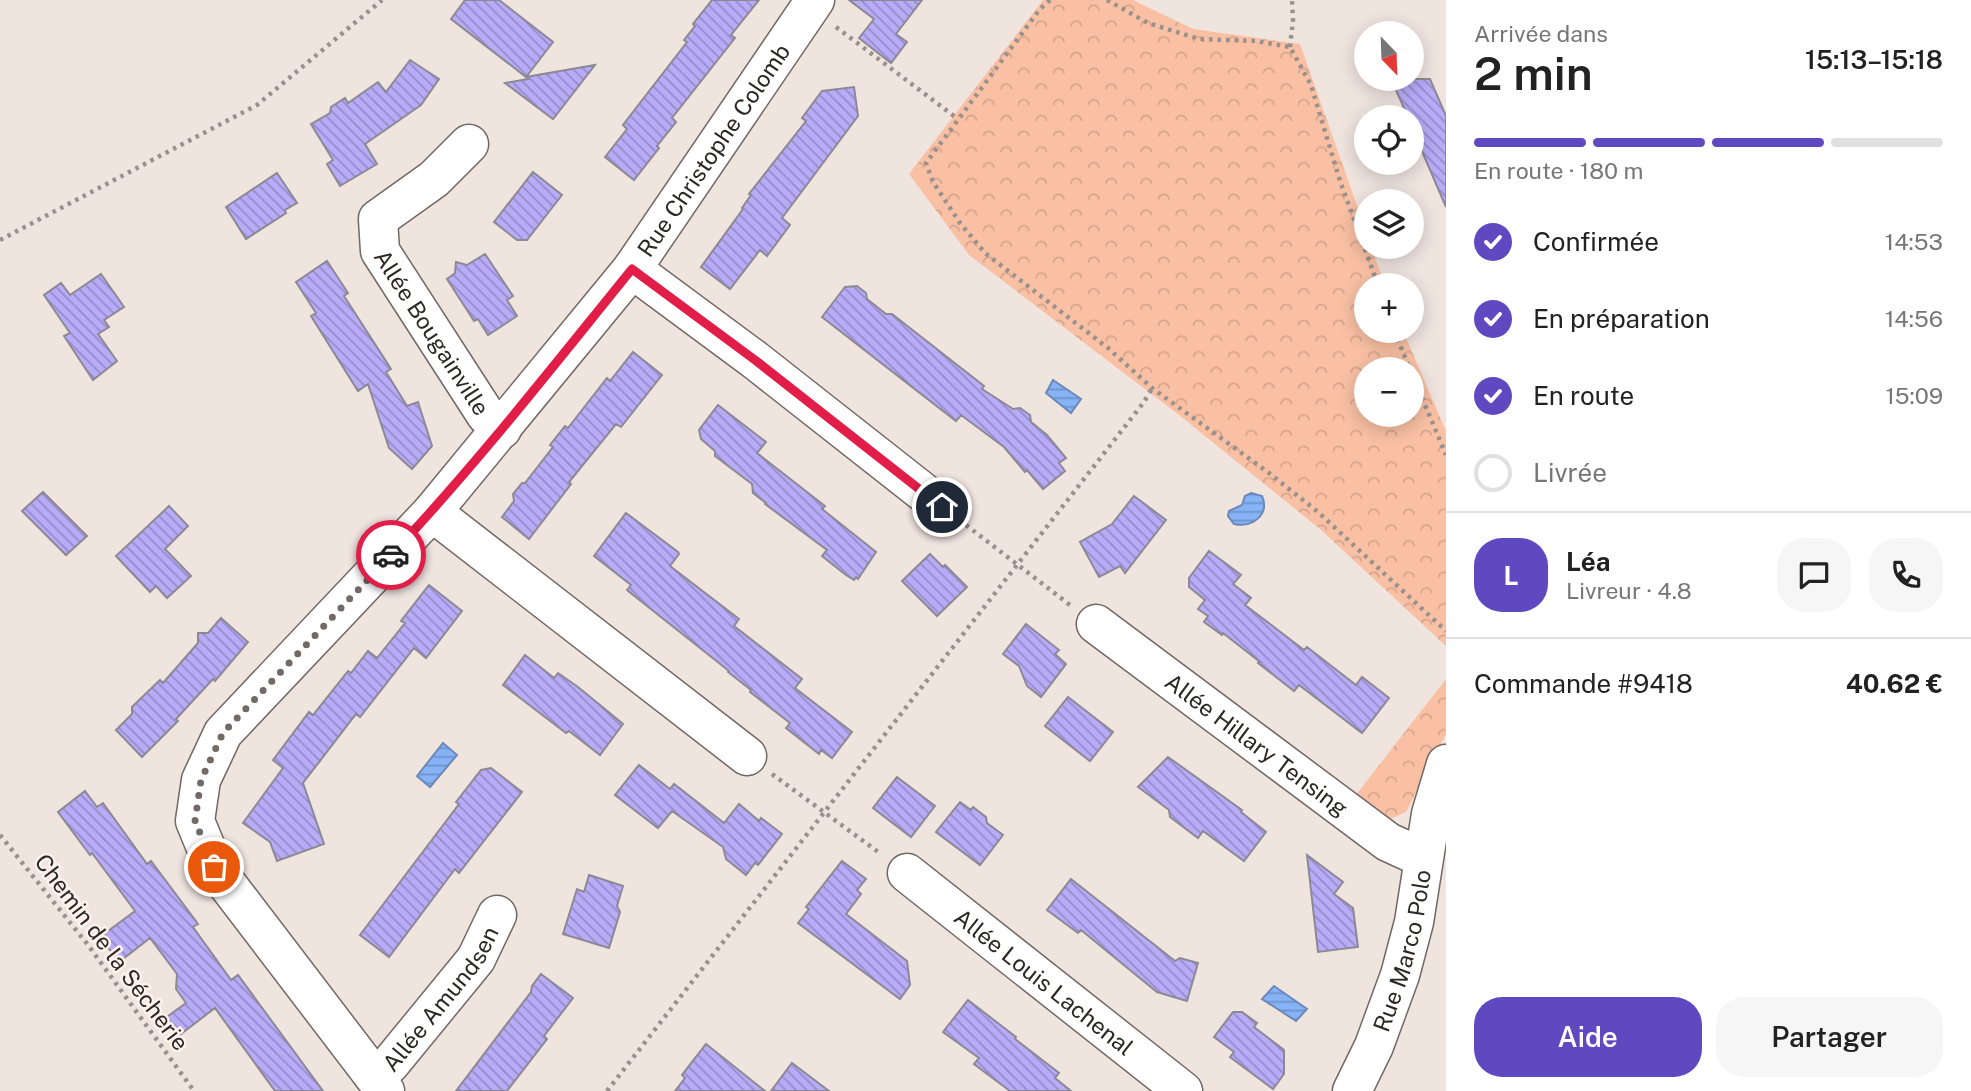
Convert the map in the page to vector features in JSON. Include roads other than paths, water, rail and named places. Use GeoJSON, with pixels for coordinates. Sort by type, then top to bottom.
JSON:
{"type":"FeatureCollection","features":[{"type":"Feature","properties":{"kind":"street","name":"Rue Christophe Colomb"},"geometry":{"type":"LineString","coordinates":[[379,1083],[214,867],[195,821],[201,780],[223,733],[432,512],[632,269],[812,5]]}},
{"type":"Feature","properties":{"kind":"street","name":"Allée Bougainville"},"geometry":{"type":"LineString","coordinates":[[469,144],[434,180],[378,219],[380,251],[486,415],[502,429]]}},
{"type":"Feature","properties":{"kind":"street"},"geometry":{"type":"LineString","coordinates":[[632,269],[755,360],[942,507]]}},
{"type":"Feature","properties":{"kind":"street"},"geometry":{"type":"LineString","coordinates":[[432,512],[747,755]]}},
{"type":"Feature","properties":{"kind":"street","name":"Allée Hillary Tensing"},"geometry":{"type":"LineString","coordinates":[[1096,624],[1388,842],[1423,858]]}},
{"type":"Feature","properties":{"kind":"street","name":"Rue Marco Polo"},"geometry":{"type":"LineString","coordinates":[[1352,1091],[1374,1046],[1401,975],[1431,814],[1446,764]]}},
{"type":"Feature","properties":{"kind":"street","name":"Allée Louis Lachenal"},"geometry":{"type":"LineString","coordinates":[[907,873],[1183,1091]]}},
{"type":"Feature","properties":{"kind":"street","name":"Allée Amundsen"},"geometry":{"type":"LineString","coordinates":[[379,1083],[390,1064],[476,959],[497,915]]}},
{"type":"Feature","properties":{"kind":"water"},"geometry":{"type":"Polygon","coordinates":[[[1053,380],[1081,399],[1071,413],[1046,393],[1053,380]]]}},
{"type":"Feature","properties":{"kind":"water"},"geometry":{"type":"Polygon","coordinates":[[[1251,493],[1262,496],[1264,509],[1253,522],[1234,524],[1228,516],[1229,511],[1242,505],[1245,496],[1251,493]]]}},
{"type":"Feature","properties":{"kind":"water"},"geometry":{"type":"Polygon","coordinates":[[[443,743],[457,755],[430,787],[417,776],[443,743]]]}},
{"type":"Feature","properties":{"kind":"water"},"geometry":{"type":"Polygon","coordinates":[[[1274,986],[1307,1009],[1296,1021],[1262,999],[1274,986]]]}}]}
